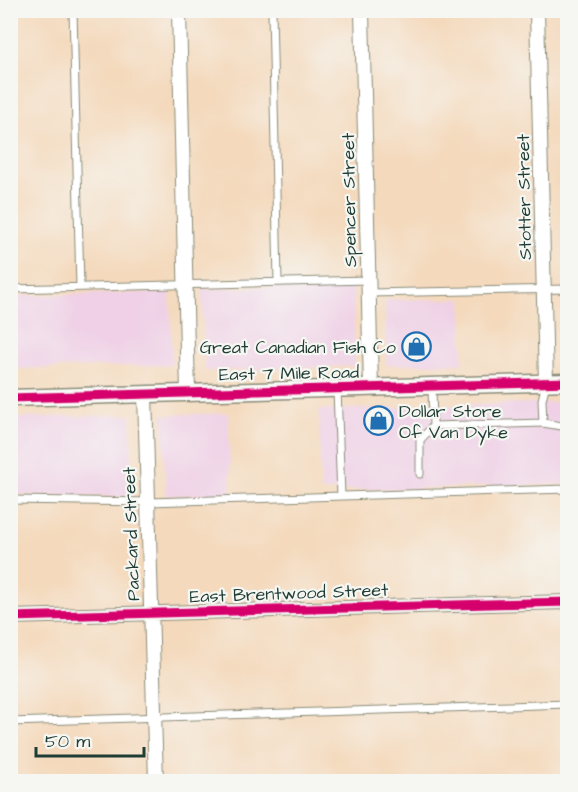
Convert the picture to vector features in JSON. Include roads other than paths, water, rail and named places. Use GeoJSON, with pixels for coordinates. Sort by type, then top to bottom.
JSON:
{"type":"FeatureCollection","features":[{"type":"Feature","properties":{"kind":"street"},"geometry":{"type":"LineString","coordinates":[[179,10],[188,393]]}},
{"type":"Feature","properties":{"kind":"street","name":"Spencer Street"},"geometry":{"type":"LineString","coordinates":[[362,10],[371,388]]}},
{"type":"Feature","properties":{"kind":"street","name":"Stotter Street"},"geometry":{"type":"LineString","coordinates":[[537,10],[546,383]]}},
{"type":"Feature","properties":{"kind":"street","name":"East 7 Mile Road"},"geometry":{"type":"LineString","coordinates":[[10,398],[567,382]]}},
{"type":"Feature","properties":{"kind":"street","name":"Packard Street"},"geometry":{"type":"LineString","coordinates":[[145,394],[156,782]]}},
{"type":"Feature","properties":{"kind":"street","name":"East Brentwood Street"},"geometry":{"type":"LineString","coordinates":[[10,617],[567,602]]}},
{"type":"Feature","properties":{"kind":"lane"},"geometry":{"type":"LineString","coordinates":[[73,10],[80,287]]}},
{"type":"Feature","properties":{"kind":"lane"},"geometry":{"type":"LineString","coordinates":[[272,10],[278,282]]}},
{"type":"Feature","properties":{"kind":"lane"},"geometry":{"type":"LineString","coordinates":[[10,289],[278,282],[369,287],[567,289]]}},
{"type":"Feature","properties":{"kind":"lane"},"geometry":{"type":"LineString","coordinates":[[543,423],[542,400],[546,383]]}},
{"type":"Feature","properties":{"kind":"lane"},"geometry":{"type":"LineString","coordinates":[[420,474],[420,440],[433,426],[432,386]]}},
{"type":"Feature","properties":{"kind":"lane"},"geometry":{"type":"LineString","coordinates":[[337,389],[341,496]]}},
{"type":"Feature","properties":{"kind":"lane"},"geometry":{"type":"LineString","coordinates":[[433,426],[543,423],[567,427]]}},
{"type":"Feature","properties":{"kind":"lane"},"geometry":{"type":"LineString","coordinates":[[10,500],[149,502],[567,489]]}},
{"type":"Feature","properties":{"kind":"lane"},"geometry":{"type":"LineString","coordinates":[[10,722],[567,704]]}},
{"type":"Feature","properties":{"kind":"place","name":"Great Canadian Fish Co"},"geometry":{"type":"Point","coordinates":[417,347]}},
{"type":"Feature","properties":{"kind":"place","name":"Dollar Store Of Van Dyke"},"geometry":{"type":"Point","coordinates":[378,421]}}]}
